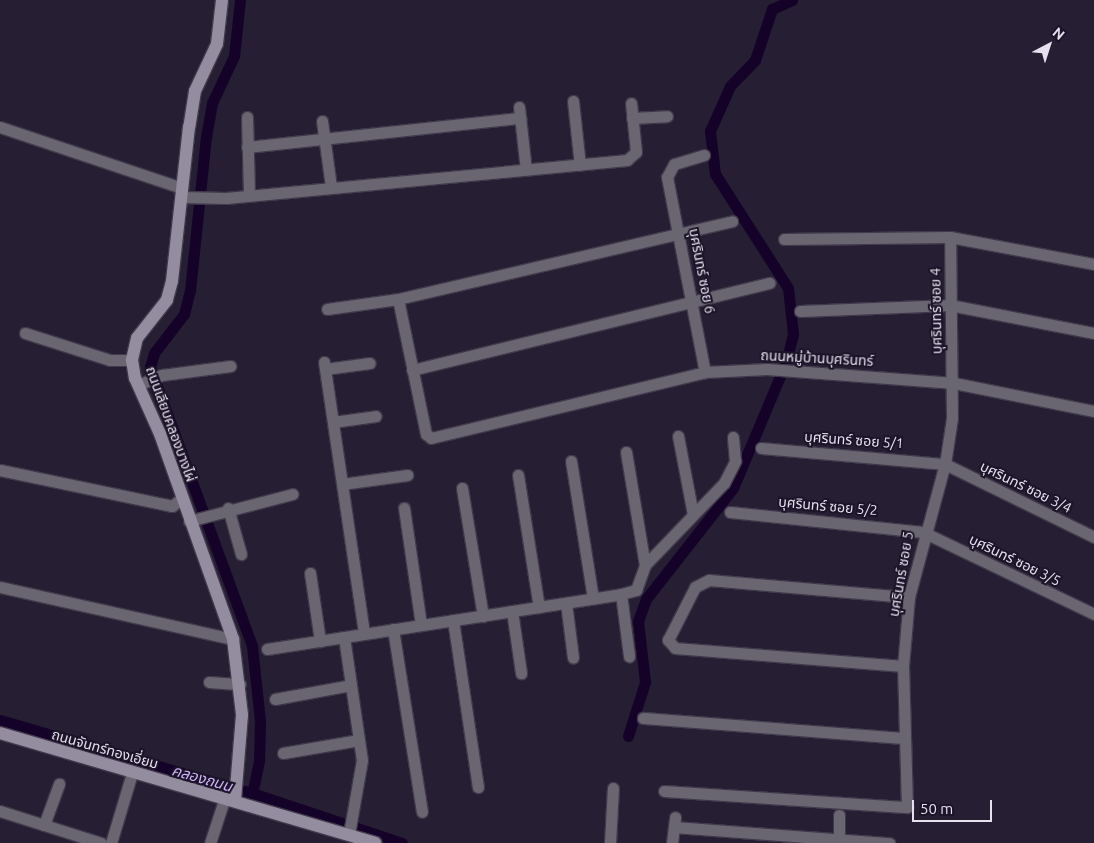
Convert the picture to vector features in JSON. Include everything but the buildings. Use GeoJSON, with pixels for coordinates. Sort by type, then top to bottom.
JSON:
{"type":"FeatureCollection","features":[{"type":"Feature","properties":{"kind":"street","name":"ถนนเลียบคลองบางไผ่"},"geometry":{"type":"LineString","coordinates":[[222,0],[217,44],[196,91],[185,194],[167,300],[137,338],[132,360],[146,381],[182,498],[194,519],[233,639],[240,684],[242,754],[232,797]]}},
{"type":"Feature","properties":{"kind":"street"},"geometry":{"type":"LineString","coordinates":[[573,101],[580,165]]}},
{"type":"Feature","properties":{"kind":"street"},"geometry":{"type":"LineString","coordinates":[[0,127],[185,194],[213,198],[580,165],[634,156],[631,102]]}},
{"type":"Feature","properties":{"kind":"street"},"geometry":{"type":"LineString","coordinates":[[247,147],[324,140],[519,112],[526,170]]}},
{"type":"Feature","properties":{"kind":"street"},"geometry":{"type":"LineString","coordinates":[[632,118],[667,116]]}},
{"type":"Feature","properties":{"kind":"street"},"geometry":{"type":"LineString","coordinates":[[247,117],[249,194]]}},
{"type":"Feature","properties":{"kind":"street"},"geometry":{"type":"LineString","coordinates":[[322,121],[331,187]]}},
{"type":"Feature","properties":{"kind":"street","name":"บุศรินทร์ ซอย 6"},"geometry":{"type":"LineString","coordinates":[[704,155],[674,164],[667,177],[705,372]]}},
{"type":"Feature","properties":{"kind":"street"},"geometry":{"type":"LineString","coordinates":[[327,309],[398,299],[732,221]]}},
{"type":"Feature","properties":{"kind":"street"},"geometry":{"type":"LineString","coordinates":[[784,239],[950,237],[1094,264]]}},
{"type":"Feature","properties":{"kind":"street","name":"บุศรินทร์ ซอย 4"},"geometry":{"type":"LineString","coordinates":[[950,237],[950,305],[954,383]]}},
{"type":"Feature","properties":{"kind":"street"},"geometry":{"type":"LineString","coordinates":[[398,299],[412,370],[693,304],[770,283]]}},
{"type":"Feature","properties":{"kind":"street"},"geometry":{"type":"LineString","coordinates":[[800,311],[950,305],[1094,333]]}},
{"type":"Feature","properties":{"kind":"street"},"geometry":{"type":"LineString","coordinates":[[25,333],[110,360],[132,360]]}},
{"type":"Feature","properties":{"kind":"street"},"geometry":{"type":"LineString","coordinates":[[364,634],[324,365],[370,363]]}},
{"type":"Feature","properties":{"kind":"street"},"geometry":{"type":"LineString","coordinates":[[146,381],[230,366]]}},
{"type":"Feature","properties":{"kind":"street","name":"ถนนหมู่บ้านบุศรินทร์"},"geometry":{"type":"LineString","coordinates":[[412,370],[426,434],[434,438],[705,372],[767,369],[792,369],[954,383],[1094,411]]}},
{"type":"Feature","properties":{"kind":"street","name":"บุศรินทร์ ซอย 5"},"geometry":{"type":"LineString","coordinates":[[664,791],[897,810],[909,803],[903,738],[903,666],[909,597],[923,532],[945,464],[954,383]]}},
{"type":"Feature","properties":{"kind":"street"},"geometry":{"type":"LineString","coordinates":[[333,422],[376,416]]}},
{"type":"Feature","properties":{"kind":"street"},"geometry":{"type":"LineString","coordinates":[[678,436],[693,515]]}},
{"type":"Feature","properties":{"kind":"street"},"geometry":{"type":"LineString","coordinates":[[267,649],[566,603],[636,590],[645,565],[724,483],[735,461],[733,437]]}},
{"type":"Feature","properties":{"kind":"street","name":"บุศรินทร์ ซอย 5/1"},"geometry":{"type":"LineString","coordinates":[[761,448],[945,464]]}},
{"type":"Feature","properties":{"kind":"street"},"geometry":{"type":"LineString","coordinates":[[626,452],[645,565]]}},
{"type":"Feature","properties":{"kind":"street"},"geometry":{"type":"LineString","coordinates":[[571,461],[593,598]]}},
{"type":"Feature","properties":{"kind":"street","name":"บุศรินทร์ ซอย 3/4"},"geometry":{"type":"LineString","coordinates":[[945,464],[1094,536]]}},
{"type":"Feature","properties":{"kind":"street"},"geometry":{"type":"LineString","coordinates":[[0,470],[172,506],[182,498]]}},
{"type":"Feature","properties":{"kind":"street"},"geometry":{"type":"LineString","coordinates":[[342,484],[407,475]]}},
{"type":"Feature","properties":{"kind":"street"},"geometry":{"type":"LineString","coordinates":[[518,475],[538,607]]}},
{"type":"Feature","properties":{"kind":"street"},"geometry":{"type":"LineString","coordinates":[[462,488],[483,616]]}},
{"type":"Feature","properties":{"kind":"street"},"geometry":{"type":"LineString","coordinates":[[194,519],[228,508],[292,494]]}},
{"type":"Feature","properties":{"kind":"street"},"geometry":{"type":"LineString","coordinates":[[228,508],[241,554]]}},
{"type":"Feature","properties":{"kind":"street"},"geometry":{"type":"LineString","coordinates":[[404,508],[421,625]]}},
{"type":"Feature","properties":{"kind":"street","name":"บุศรินทร์ ซอย 5/2"},"geometry":{"type":"LineString","coordinates":[[730,512],[923,532]]}},
{"type":"Feature","properties":{"kind":"street","name":"บุศรินทร์ ซอย 3/5"},"geometry":{"type":"LineString","coordinates":[[923,532],[1094,614]]}},
{"type":"Feature","properties":{"kind":"street"},"geometry":{"type":"LineString","coordinates":[[310,573],[320,641]]}},
{"type":"Feature","properties":{"kind":"street"},"geometry":{"type":"LineString","coordinates":[[903,666],[675,648],[668,640],[695,587],[709,580],[909,597]]}},
{"type":"Feature","properties":{"kind":"street"},"geometry":{"type":"LineString","coordinates":[[0,587],[233,639]]}},
{"type":"Feature","properties":{"kind":"street"},"geometry":{"type":"LineString","coordinates":[[621,594],[629,656]]}},
{"type":"Feature","properties":{"kind":"street"},"geometry":{"type":"LineString","coordinates":[[566,603],[573,658]]}},
{"type":"Feature","properties":{"kind":"street"},"geometry":{"type":"LineString","coordinates":[[512,611],[521,673]]}},
{"type":"Feature","properties":{"kind":"street"},"geometry":{"type":"LineString","coordinates":[[453,620],[478,787]]}},
{"type":"Feature","properties":{"kind":"street"},"geometry":{"type":"LineString","coordinates":[[393,629],[422,812]]}},
{"type":"Feature","properties":{"kind":"street"},"geometry":{"type":"LineString","coordinates":[[344,637],[362,760],[348,834]]}},
{"type":"Feature","properties":{"kind":"street"},"geometry":{"type":"LineString","coordinates":[[210,682],[240,684]]}},
{"type":"Feature","properties":{"kind":"street"},"geometry":{"type":"LineString","coordinates":[[275,699],[351,685]]}},
{"type":"Feature","properties":{"kind":"street"},"geometry":{"type":"LineString","coordinates":[[643,718],[903,738]]}},
{"type":"Feature","properties":{"kind":"street","name":"ถนนจันทร์ทองเอี่ยม"},"geometry":{"type":"LineString","coordinates":[[0,734],[132,773],[232,797],[375,843]]}},
{"type":"Feature","properties":{"kind":"street"},"geometry":{"type":"LineString","coordinates":[[283,753],[359,740]]}},
{"type":"Feature","properties":{"kind":"street"},"geometry":{"type":"LineString","coordinates":[[111,843],[132,773]]}},
{"type":"Feature","properties":{"kind":"street"},"geometry":{"type":"LineString","coordinates":[[44,825],[59,784]]}},
{"type":"Feature","properties":{"kind":"street"},"geometry":{"type":"LineString","coordinates":[[610,843],[613,788]]}},
{"type":"Feature","properties":{"kind":"street"},"geometry":{"type":"LineString","coordinates":[[210,843],[232,797]]}},
{"type":"Feature","properties":{"kind":"street"},"geometry":{"type":"LineString","coordinates":[[0,811],[102,843]]}},
{"type":"Feature","properties":{"kind":"street"},"geometry":{"type":"LineString","coordinates":[[839,815],[839,839]]}},
{"type":"Feature","properties":{"kind":"street"},"geometry":{"type":"LineString","coordinates":[[672,843],[675,822],[887,843]]}},
{"type":"Feature","properties":{"kind":"waterway"},"geometry":{"type":"LineString","coordinates":[[240,0],[234,56],[212,103],[206,136],[190,290],[184,314],[154,353],[150,367],[252,646],[260,721],[259,761],[252,793]]}},
{"type":"Feature","properties":{"kind":"waterway"},"geometry":{"type":"LineString","coordinates":[[628,736],[645,682],[638,621],[646,599],[733,488],[786,362],[793,334],[788,288],[715,174],[710,131],[730,86],[755,60],[772,9],[792,0]]}},
{"type":"Feature","properties":{"kind":"waterway","name":"คลองถนน"},"geometry":{"type":"LineString","coordinates":[[0,720],[252,793],[402,843]]}}]}
